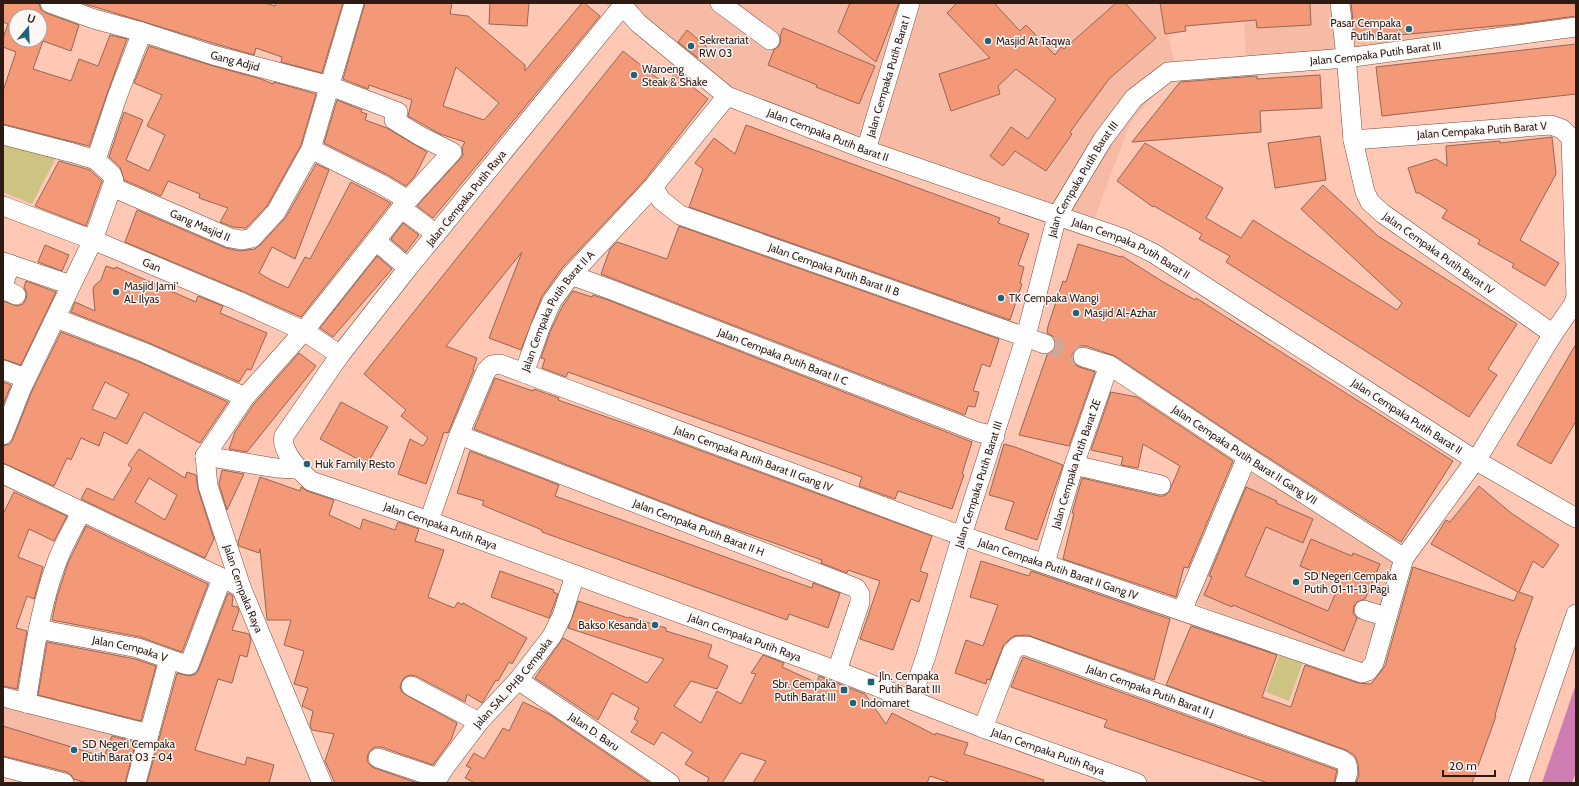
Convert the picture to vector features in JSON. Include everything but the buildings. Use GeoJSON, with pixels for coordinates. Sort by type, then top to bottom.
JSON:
{"type":"FeatureCollection","features":[{"type":"Feature","properties":{"kind":"street","name":"Gang Adjid"},"geometry":{"type":"LineString","coordinates":[[50,3],[94,19],[142,32],[213,56],[330,86],[398,112],[394,120],[420,136],[452,152],[405,204]]}},
{"type":"Feature","properties":{"kind":"street","name":"Gang Masjid II"},"geometry":{"type":"LineString","coordinates":[[112,187],[230,238],[242,240],[252,238],[276,212],[311,149],[354,3]]}},
{"type":"Feature","properties":{"kind":"street"},"geometry":{"type":"LineString","coordinates":[[720,3],[770,40]]}},
{"type":"Feature","properties":{"kind":"street","name":"Jalan Cempaka Putih Barat I"},"geometry":{"type":"LineString","coordinates":[[866,150],[910,3]]}},
{"type":"Feature","properties":{"kind":"street","name":"Jalan Cempaka Putih Barat IV"},"geometry":{"type":"LineString","coordinates":[[1340,3],[1353,140],[1365,192],[1370,202],[1382,213],[1553,334]]}},
{"type":"Feature","properties":{"kind":"street","name":"Jalan Cempaka Putih Barat II"},"geometry":{"type":"LineString","coordinates":[[624,4],[638,23],[727,96],[866,150],[1122,238],[1153,253],[1475,460],[1576,518]]}},
{"type":"Feature","properties":{"kind":"street","name":"Jalan Cempaka Putih Raya"},"geometry":{"type":"LineString","coordinates":[[624,4],[408,268],[340,355],[284,436],[284,445],[298,469],[311,480],[428,521],[837,671],[983,728],[1138,783]]}},
{"type":"Feature","properties":{"kind":"street","name":"Jalan Cempaka Putih Barat III"},"geometry":{"type":"LineString","coordinates":[[911,699],[926,656],[962,535],[1026,336],[1057,216],[1103,139],[1134,98],[1168,72],[1346,58],[1576,27]]}},
{"type":"Feature","properties":{"kind":"street"},"geometry":{"type":"LineString","coordinates":[[96,160],[142,32]]}},
{"type":"Feature","properties":{"kind":"street","name":"Jalan Cempaka Putih Barat II A"},"geometry":{"type":"LineString","coordinates":[[428,521],[486,371],[492,365],[500,364],[524,373],[545,314],[552,301],[571,275],[653,187],[727,96]]}},
{"type":"Feature","properties":{"kind":"street","name":"Jalan Cempaka Putih Barat V"},"geometry":{"type":"LineString","coordinates":[[1353,140],[1551,125],[1562,129],[1571,138],[1576,297],[1573,305],[1553,334]]}},
{"type":"Feature","properties":{"kind":"street"},"geometry":{"type":"LineString","coordinates":[[3,135],[96,160],[112,175],[114,181],[93,240],[22,388],[3,435]]}},
{"type":"Feature","properties":{"kind":"street"},"geometry":{"type":"LineString","coordinates":[[311,149],[381,184],[405,204],[436,234]]}},
{"type":"Feature","properties":{"kind":"street","name":"Jalan Cempaka Putih Barat II B"},"geometry":{"type":"LineString","coordinates":[[653,187],[660,200],[680,215],[1026,336]]}},
{"type":"Feature","properties":{"kind":"street"},"geometry":{"type":"LineString","coordinates":[[298,469],[276,468],[205,456],[245,397],[304,331],[405,204]]}},
{"type":"Feature","properties":{"kind":"street","name":"Gan"},"geometry":{"type":"LineString","coordinates":[[3,206],[93,240],[238,301],[304,331],[340,355]]}},
{"type":"Feature","properties":{"kind":"street"},"geometry":{"type":"LineString","coordinates":[[376,241],[408,268]]}},
{"type":"Feature","properties":{"kind":"street"},"geometry":{"type":"LineString","coordinates":[[16,295],[5,290],[3,287],[7,263],[65,284]]}},
{"type":"Feature","properties":{"kind":"street","name":"Jalan Cempaka Putih Barat II C"},"geometry":{"type":"LineString","coordinates":[[571,275],[971,429],[995,436]]}},
{"type":"Feature","properties":{"kind":"street"},"geometry":{"type":"LineString","coordinates":[[56,318],[143,352],[245,397]]}},
{"type":"Feature","properties":{"kind":"street"},"geometry":{"type":"LineString","coordinates":[[1475,460],[1482,451],[1553,334]]}},
{"type":"Feature","properties":{"kind":"street"},"geometry":{"type":"LineString","coordinates":[[1026,336],[1045,344]]}},
{"type":"Feature","properties":{"kind":"street","name":"Jalan Cempaka Putih Barat II Gang VII"},"geometry":{"type":"LineString","coordinates":[[1083,357],[1109,365],[1247,457],[1404,558]]}},
{"type":"Feature","properties":{"kind":"street","name":"Jalan Cempaka Putih Barat 2E"},"geometry":{"type":"LineString","coordinates":[[1045,563],[1074,465],[1109,365]]}},
{"type":"Feature","properties":{"kind":"street"},"geometry":{"type":"LineString","coordinates":[[3,370],[22,377]]}},
{"type":"Feature","properties":{"kind":"street","name":"Jalan Cempaka Putih Barat II Gang IV"},"geometry":{"type":"LineString","coordinates":[[524,373],[962,535],[1362,673],[1368,671],[1374,663],[1404,558],[1475,460]]}},
{"type":"Feature","properties":{"kind":"street","name":"Jalan Cempaka Putih Barat II H"},"geometry":{"type":"LineString","coordinates":[[460,435],[856,588],[860,594],[860,602],[837,671]]}},
{"type":"Feature","properties":{"kind":"street","name":"Jalan Cempaka Raya"},"geometry":{"type":"LineString","coordinates":[[205,456],[208,486],[241,587],[322,783]]}},
{"type":"Feature","properties":{"kind":"street"},"geometry":{"type":"LineString","coordinates":[[1182,611],[1247,457]]}},
{"type":"Feature","properties":{"kind":"street"},"geometry":{"type":"LineString","coordinates":[[1074,465],[1162,485]]}},
{"type":"Feature","properties":{"kind":"street"},"geometry":{"type":"LineString","coordinates":[[3,474],[241,587]]}},
{"type":"Feature","properties":{"kind":"street"},"geometry":{"type":"LineString","coordinates":[[26,703],[38,629],[56,562],[81,512]]}},
{"type":"Feature","properties":{"kind":"street","name":"Jalan SAL. PHB Cempaka"},"geometry":{"type":"LineString","coordinates":[[436,780],[479,722],[518,680],[552,636],[562,616],[575,575]]}},
{"type":"Feature","properties":{"kind":"street"},"geometry":{"type":"LineString","coordinates":[[169,659],[189,665],[222,578]]}},
{"type":"Feature","properties":{"kind":"street"},"geometry":{"type":"LineString","coordinates":[[1364,610],[1387,618]]}},
{"type":"Feature","properties":{"kind":"street"},"geometry":{"type":"LineString","coordinates":[[1518,783],[1576,614]]}},
{"type":"Feature","properties":{"kind":"street","name":"Jalan Cempaka V"},"geometry":{"type":"LineString","coordinates":[[38,629],[138,648],[169,659],[136,783]]}},
{"type":"Feature","properties":{"kind":"street","name":"Jalan Cempaka Putih Barat II J"},"geometry":{"type":"LineString","coordinates":[[983,728],[1012,652],[1018,646],[1027,646],[1342,760],[1347,764],[1348,772],[1345,783]]}},
{"type":"Feature","properties":{"kind":"street","name":"Jalan D. Baru"},"geometry":{"type":"LineString","coordinates":[[518,680],[670,783]]}},
{"type":"Feature","properties":{"kind":"street"},"geometry":{"type":"LineString","coordinates":[[411,686],[479,722]]}},
{"type":"Feature","properties":{"kind":"street"},"geometry":{"type":"LineString","coordinates":[[3,697],[149,734]]}},
{"type":"Feature","properties":{"kind":"street"},"geometry":{"type":"LineString","coordinates":[[378,758],[436,780]]}},
{"type":"Feature","properties":{"kind":"street"},"geometry":{"type":"LineString","coordinates":[[3,767],[64,783]]}},
{"type":"Feature","properties":{"kind":"shaded area"},"geometry":{"type":"Polygon","coordinates":[[[603,3],[1161,3],[1176,70],[1131,121],[1090,230],[724,100],[603,3]]]}},
{"type":"Feature","properties":{"kind":"shaded area"},"geometry":{"type":"Polygon","coordinates":[[[1243,3],[1576,3],[1576,33],[1246,59],[1243,3]]]}},
{"type":"Feature","properties":{"kind":"shaded area"},"geometry":{"type":"Polygon","coordinates":[[[3,138],[60,150],[32,204],[3,192],[3,138]]]}},
{"type":"Feature","properties":{"kind":"shaded area","name":"SD Negeri Cempaka Putih 01-11-13 Pagi"},"geometry":{"type":"Polygon","coordinates":[[[1254,468],[1395,561],[1361,667],[1194,603],[1254,468]]]}},
{"type":"Feature","properties":{"kind":"shaded area"},"geometry":{"type":"Polygon","coordinates":[[[1281,650],[1304,659],[1289,701],[1266,692],[1281,650]]]}},
{"type":"Feature","properties":{"kind":"shaded area"},"geometry":{"type":"Polygon","coordinates":[[[1576,684],[1576,772],[1572,783],[1542,783],[1576,684]]]}},
{"type":"Feature","properties":{"kind":"shaded area","name":"SD Negeri Cempaka Putih Barat 03 - 04"},"geometry":{"type":"Polygon","coordinates":[[[3,696],[149,734],[136,783],[65,783],[3,766],[3,696]]]}},
{"type":"Feature","properties":{"kind":"tunnel"},"geometry":{"type":"LineString","coordinates":[[1045,344],[1083,357]]}},
{"type":"Feature","properties":{"kind":"place","name":"Pasar Cempaka Putih Barat"},"geometry":{"type":"Point","coordinates":[1409,29]}},
{"type":"Feature","properties":{"kind":"place","name":"Masjid At Taqwa"},"geometry":{"type":"Point","coordinates":[988,41]}},
{"type":"Feature","properties":{"kind":"place","name":"Sekretariat RW 03"},"geometry":{"type":"Point","coordinates":[691,46]}},
{"type":"Feature","properties":{"kind":"place","name":"Waroeng Steak & Shake"},"geometry":{"type":"Point","coordinates":[634,75]}},
{"type":"Feature","properties":{"kind":"place","name":"Masjid Jami' AL Ilyas"},"geometry":{"type":"Point","coordinates":[116,292]}},
{"type":"Feature","properties":{"kind":"place","name":"TK Cempaka Wangi"},"geometry":{"type":"Point","coordinates":[1001,298]}},
{"type":"Feature","properties":{"kind":"place","name":"Masjid Al-Azhar"},"geometry":{"type":"Point","coordinates":[1076,313]}},
{"type":"Feature","properties":{"kind":"place","name":"Huk Family Resto"},"geometry":{"type":"Point","coordinates":[307,464]}},
{"type":"Feature","properties":{"kind":"place","name":"SD Negeri Cempaka Putih 01-11-13 Pagi"},"geometry":{"type":"Point","coordinates":[1296,582]}},
{"type":"Feature","properties":{"kind":"place","name":"Bakso Kesanda"},"geometry":{"type":"Point","coordinates":[655,625]}},
{"type":"Feature","properties":{"kind":"place","name":"Jln. Cempaka Putih Barat III"},"geometry":{"type":"Point","coordinates":[871,682]}},
{"type":"Feature","properties":{"kind":"place","name":"Sbr. Cempaka Putih Barat III"},"geometry":{"type":"Point","coordinates":[844,690]}},
{"type":"Feature","properties":{"kind":"place","name":"Indomaret"},"geometry":{"type":"Point","coordinates":[853,703]}},
{"type":"Feature","properties":{"kind":"place","name":"SD Negeri Cempaka Putih Barat 03 - 04"},"geometry":{"type":"Point","coordinates":[74,750]}}]}
